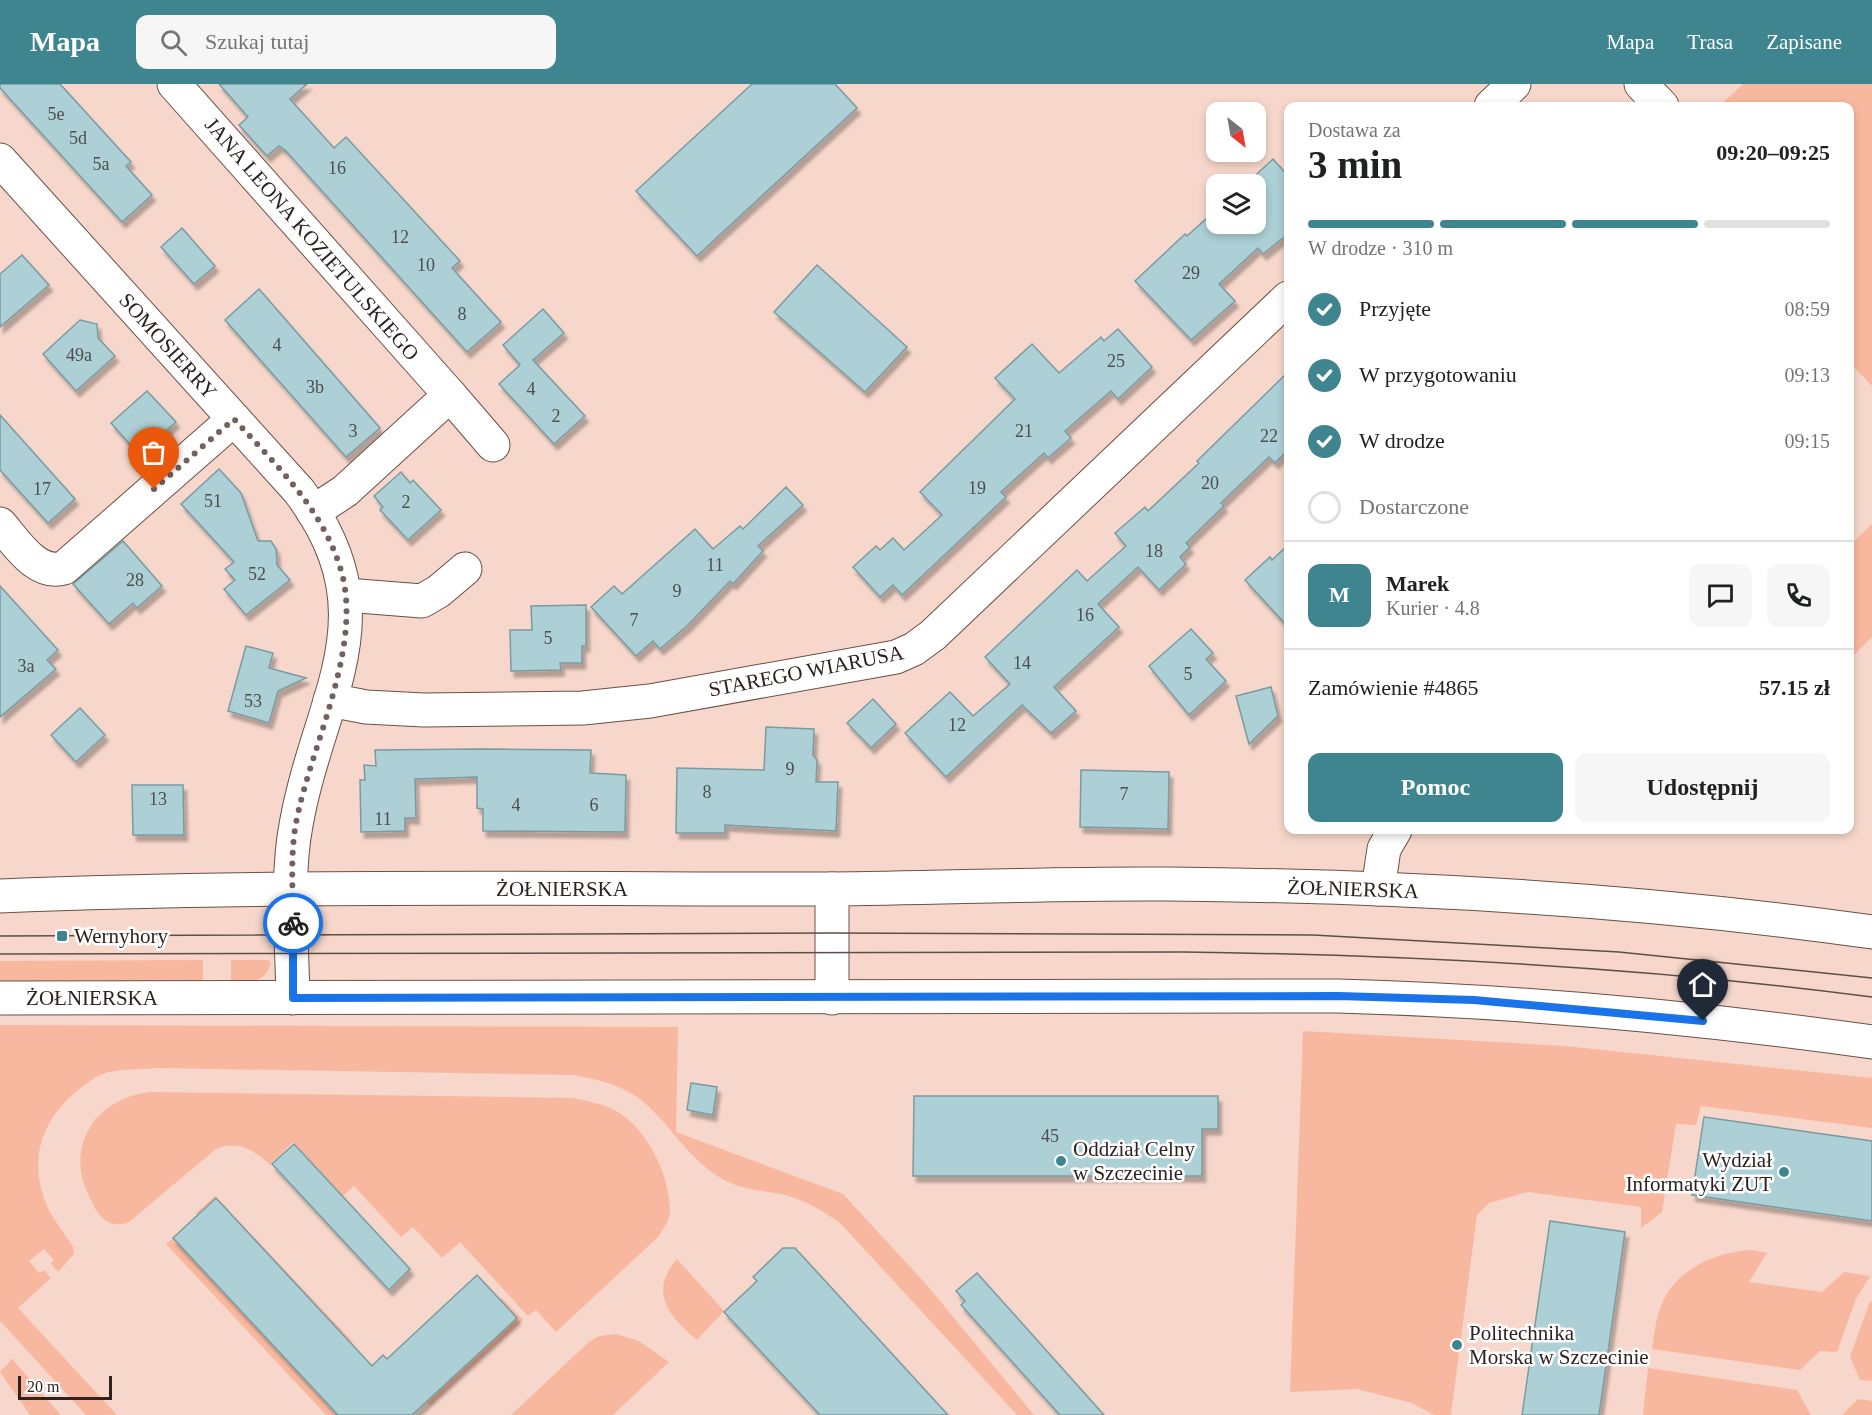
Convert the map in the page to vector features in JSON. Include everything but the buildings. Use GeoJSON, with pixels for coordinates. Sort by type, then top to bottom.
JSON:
{"type":"FeatureCollection","features":[{"type":"Feature","properties":{"kind":"street","name":"JANA LEONA KOZIETULSKIEGO"},"geometry":{"type":"LineString","coordinates":[[174,84],[494,445]]}},
{"type":"Feature","properties":{"kind":"street"},"geometry":{"type":"LineString","coordinates":[[1495,102],[1514,84]]}},
{"type":"Feature","properties":{"kind":"street"},"geometry":{"type":"LineString","coordinates":[[1641,84],[1658,102]]}},
{"type":"Feature","properties":{"kind":"street","name":"SOMOSIERRY"},"geometry":{"type":"LineString","coordinates":[[0,160],[299,491],[313,512],[338,562],[346,595],[343,650],[296,824],[292,847],[292,889]]}},
{"type":"Feature","properties":{"kind":"street","name":"STAREGO WIARUSA"},"geometry":{"type":"LineString","coordinates":[[330,700],[366,708],[424,710],[583,708],[650,701],[886,659],[914,649],[933,635],[1284,302]]}},
{"type":"Feature","properties":{"kind":"street"},"geometry":{"type":"LineString","coordinates":[[313,512],[345,491],[450,395]]}},
{"type":"Feature","properties":{"kind":"street"},"geometry":{"type":"LineString","coordinates":[[0,524],[33,560],[48,569],[64,568],[234,419]]}},
{"type":"Feature","properties":{"kind":"street"},"geometry":{"type":"LineString","coordinates":[[346,595],[423,601],[440,591],[465,569]]}},
{"type":"Feature","properties":{"kind":"street"},"geometry":{"type":"LineString","coordinates":[[1378,889],[1384,849],[1393,834]]}},
{"type":"Feature","properties":{"kind":"street","name":"ŻOŁNIERSKA"},"geometry":{"type":"LineString","coordinates":[[0,896],[292,889],[831,889],[1165,884],[1378,889],[1674,907],[1872,932]]}},
{"type":"Feature","properties":{"kind":"street"},"geometry":{"type":"LineString","coordinates":[[292,889],[293,998]]}},
{"type":"Feature","properties":{"kind":"street"},"geometry":{"type":"LineString","coordinates":[[831,889],[832,998]]}},
{"type":"Feature","properties":{"kind":"street","name":"ŻOŁNIERSKA"},"geometry":{"type":"LineString","coordinates":[[0,998],[832,998],[1193,994],[1474,1000],[1723,1023],[1872,1042]]}},
{"type":"Feature","properties":{"kind":"shaded area"},"geometry":{"type":"Polygon","coordinates":[[[1743,84],[1872,84],[1872,386],[1854,367],[1854,102],[1723,102],[1743,84]]]}},
{"type":"Feature","properties":{"kind":"shaded area"},"geometry":{"type":"Polygon","coordinates":[[[1872,524],[1872,637],[1854,655],[1854,541],[1872,524]]]}},
{"type":"Feature","properties":{"kind":"shaded area"},"geometry":{"type":"Polygon","coordinates":[[[203,960],[203,984],[0,984],[0,961],[203,960]]]}},
{"type":"Feature","properties":{"kind":"shaded area"},"geometry":{"type":"Polygon","coordinates":[[[231,960],[268,960],[271,963],[265,975],[256,981],[231,984],[231,960]]]}},
{"type":"Feature","properties":{"kind":"shaded area"},"geometry":{"type":"Polygon","coordinates":[[[0,1025],[678,1027],[676,1132],[843,1194],[926,1284],[1034,1415],[1017,1415],[841,1224],[796,1198],[744,1188],[727,1182],[699,1161],[639,1098],[612,1084],[572,1075],[158,1068],[116,1071],[103,1074],[91,1081],[60,1107],[44,1133],[40,1147],[38,1162],[42,1192],[48,1208],[73,1247],[74,1254],[58,1272],[51,1263],[54,1260],[44,1249],[29,1261],[39,1273],[44,1270],[51,1278],[18,1308],[117,1415],[86,1415],[0,1321],[0,1025]]]}},
{"type":"Feature","properties":{"kind":"shaded area"},"geometry":{"type":"Polygon","coordinates":[[[1303,1031],[1565,1046],[1872,1078],[1872,1128],[1701,1106],[1696,1125],[1676,1124],[1662,1212],[1641,1228],[1641,1207],[1528,1192],[1489,1203],[1477,1215],[1451,1415],[1434,1415],[1412,1403],[1357,1389],[1290,1392],[1303,1031]]]}},
{"type":"Feature","properties":{"kind":"shaded area"},"geometry":{"type":"Polygon","coordinates":[[[150,1092],[573,1098],[590,1102],[618,1112],[629,1120],[647,1141],[661,1167],[665,1180],[670,1208],[669,1216],[658,1237],[556,1332],[536,1310],[528,1316],[460,1242],[442,1258],[413,1227],[401,1237],[354,1186],[343,1196],[293,1142],[270,1165],[245,1148],[224,1146],[216,1149],[129,1222],[114,1224],[109,1222],[96,1209],[82,1177],[80,1160],[83,1143],[100,1114],[131,1096],[150,1092]]]}},
{"type":"Feature","properties":{"kind":"shaded area"},"geometry":{"type":"Polygon","coordinates":[[[215,1196],[353,1342],[351,1343],[216,1199],[197,1216],[196,1213],[215,1196]]]}},
{"type":"Feature","properties":{"kind":"shaded area"},"geometry":{"type":"Polygon","coordinates":[[[173,1238],[338,1415],[326,1415],[166,1244],[173,1238]]]}},
{"type":"Feature","properties":{"kind":"shaded area"},"geometry":{"type":"Polygon","coordinates":[[[1752,1250],[1767,1253],[1749,1282],[1822,1292],[1844,1272],[1870,1276],[1856,1299],[1837,1352],[1820,1351],[1800,1370],[1652,1349],[1658,1317],[1665,1298],[1683,1275],[1709,1260],[1752,1250]]]}},
{"type":"Feature","properties":{"kind":"shaded area"},"geometry":{"type":"Polygon","coordinates":[[[677,1259],[724,1311],[697,1340],[671,1313],[663,1293],[668,1271],[677,1259]]]}},
{"type":"Feature","properties":{"kind":"shaded area"},"geometry":{"type":"Polygon","coordinates":[[[501,1297],[523,1320],[430,1406],[427,1402],[516,1318],[499,1299],[501,1297]]]}},
{"type":"Feature","properties":{"kind":"shaded area"},"geometry":{"type":"Polygon","coordinates":[[[1870,1301],[1872,1302],[1872,1381],[1860,1380],[1850,1357],[1870,1301]]]}},
{"type":"Feature","properties":{"kind":"shaded area"},"geometry":{"type":"Polygon","coordinates":[[[616,1334],[639,1341],[669,1362],[613,1415],[511,1415],[589,1342],[599,1336],[616,1334]]]}},
{"type":"Feature","properties":{"kind":"shaded area"},"geometry":{"type":"Polygon","coordinates":[[[12,1359],[61,1415],[30,1415],[0,1372],[12,1359]]]}},
{"type":"Feature","properties":{"kind":"shaded area"},"geometry":{"type":"Polygon","coordinates":[[[1648,1368],[1797,1390],[1811,1415],[1643,1415],[1648,1368]]]}},
{"type":"Feature","properties":{"kind":"shaded area"},"geometry":{"type":"Polygon","coordinates":[[[1858,1399],[1872,1401],[1872,1415],[1842,1415],[1858,1399]]]}},
{"type":"Feature","properties":{"kind":"tram line"},"geometry":{"type":"LineString","coordinates":[[0,936],[832,933],[1313,935],[1619,952],[1872,978]]}},
{"type":"Feature","properties":{"kind":"tram line"},"geometry":{"type":"LineString","coordinates":[[0,954],[1184,952],[1356,956],[1529,964],[1701,978],[1872,997]]}},
{"type":"Feature","properties":{"kind":"way so far"},"geometry":{"type":"LineString","coordinates":[[154,489],[234,419],[306,500],[324,529],[343,576],[346,613],[338,675],[300,805],[292,847],[293,923]]}},
{"type":"Feature","properties":{"kind":"place","name":"Wernyhory"},"geometry":{"type":"Point","coordinates":[62,936]}},
{"type":"Feature","properties":{"kind":"place","name":"Oddział Celny w Szczecinie"},"geometry":{"type":"Point","coordinates":[1061,1161]}},
{"type":"Feature","properties":{"kind":"place","name":"Wydział Informatyki ZUT"},"geometry":{"type":"Point","coordinates":[1784,1172]}},
{"type":"Feature","properties":{"kind":"place","name":"Politechnika Morska w Szczecinie"},"geometry":{"type":"Point","coordinates":[1457,1345]}},
{"type":"Feature","properties":{"kind":"route"},"geometry":{"type":"LineString","coordinates":[[293,923],[293,998],[832,998],[1193,994],[1338,996],[1474,1000],[1703,1021]]}}]}
